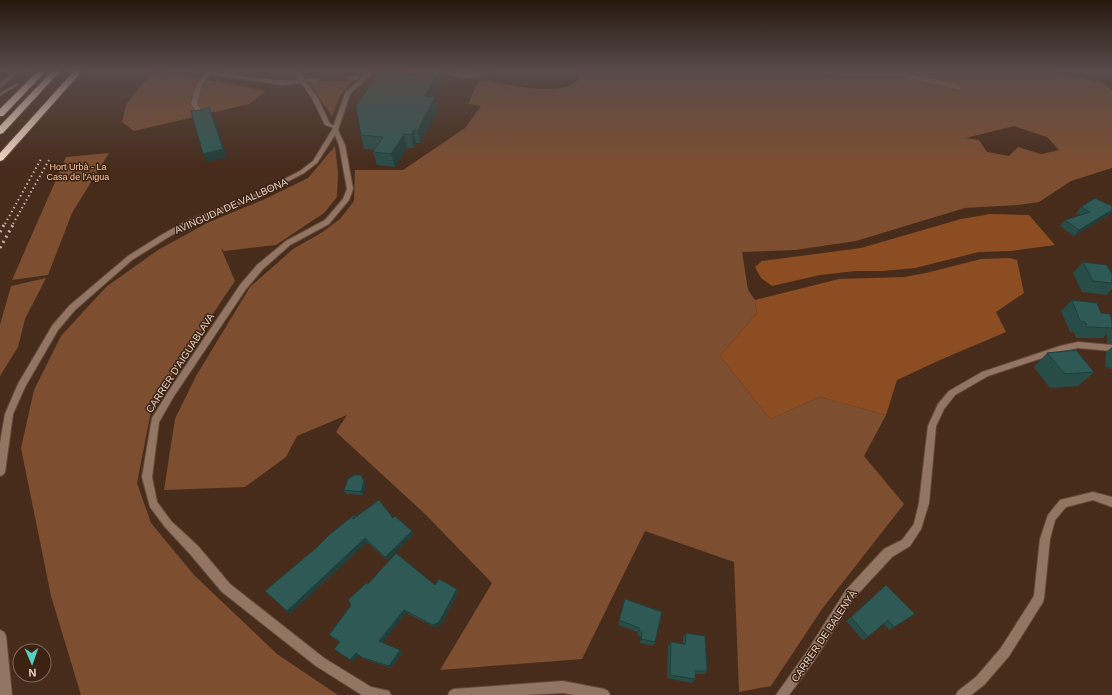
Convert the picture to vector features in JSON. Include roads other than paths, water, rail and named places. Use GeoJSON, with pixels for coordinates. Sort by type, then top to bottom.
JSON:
{"type":"FeatureCollection","features":[{"type":"Feature","properties":{"kind":"highway"},"geometry":{"type":"LineString","coordinates":[[0,112],[7,102]]}},
{"type":"Feature","properties":{"kind":"highway"},"geometry":{"type":"LineString","coordinates":[[0,112],[10,102]]}},
{"type":"Feature","properties":{"kind":"highway"},"geometry":{"type":"LineString","coordinates":[[0,131],[27,102]]}},
{"type":"Feature","properties":{"kind":"highway"},"geometry":{"type":"LineString","coordinates":[[0,158],[13,145],[49,102]]}},
{"type":"Feature","properties":{"kind":"highway"},"geometry":{"type":"LineString","coordinates":[[0,166],[13,145]]}},
{"type":"Feature","properties":{"kind":"street"},"geometry":{"type":"LineString","coordinates":[[194,102],[202,116]]}},
{"type":"Feature","properties":{"kind":"street"},"geometry":{"type":"LineString","coordinates":[[317,102],[327,124]]}},
{"type":"Feature","properties":{"kind":"street"},"geometry":{"type":"LineString","coordinates":[[336,129],[345,102]]}},
{"type":"Feature","properties":{"kind":"street","name":"AVINGUDA DE VALLBONA"},"geometry":{"type":"LineString","coordinates":[[0,472],[8,414],[21,386],[55,328],[72,308],[130,258],[165,236],[188,224],[254,197],[302,172],[315,162],[336,129]]}},
{"type":"Feature","properties":{"kind":"street","name":"CARRER D'AIGUABLAVA"},"geometry":{"type":"LineString","coordinates":[[336,129],[342,145],[350,189],[346,200],[327,222],[288,243],[272,256],[243,287],[171,394],[155,421],[148,477],[153,504],[164,519],[226,588],[320,662],[369,693],[386,695]]}},
{"type":"Feature","properties":{"kind":"street","name":"CARRER DE BALENYÀ"},"geometry":{"type":"LineString","coordinates":[[782,695],[810,657],[850,594],[888,553],[906,543],[918,526],[924,503],[932,426],[941,407],[952,393],[985,374],[1004,366],[1060,349],[1078,345],[1112,348]]}},
{"type":"Feature","properties":{"kind":"street"},"geometry":{"type":"LineString","coordinates":[[962,695],[980,681],[1005,652],[1039,598],[1044,539],[1051,518],[1062,503],[1093,496],[1112,502]]}},
{"type":"Feature","properties":{"kind":"street"},"geometry":{"type":"LineString","coordinates":[[0,636],[6,695]]}},
{"type":"Feature","properties":{"kind":"street"},"geometry":{"type":"LineString","coordinates":[[454,695],[509,690],[563,688],[604,695]]}},
{"type":"Feature","properties":{"kind":"lane"},"geometry":{"type":"LineString","coordinates":[[327,124],[336,129]]}},
{"type":"Feature","properties":{"kind":"railway"},"geometry":{"type":"LineString","coordinates":[[5,224],[41,159]]}},
{"type":"Feature","properties":{"kind":"railway"},"geometry":{"type":"LineString","coordinates":[[13,224],[49,160]]}},
{"type":"Feature","properties":{"kind":"railway"},"geometry":{"type":"LineString","coordinates":[[0,232],[5,223]]}},
{"type":"Feature","properties":{"kind":"railway"},"geometry":{"type":"LineString","coordinates":[[0,248],[14,223]]}},
{"type":"Feature","properties":{"kind":"park label","name":"Hort Urbà - La Casa de l'Aigua"},"geometry":{"type":"Point","coordinates":[78,172]}}]}
